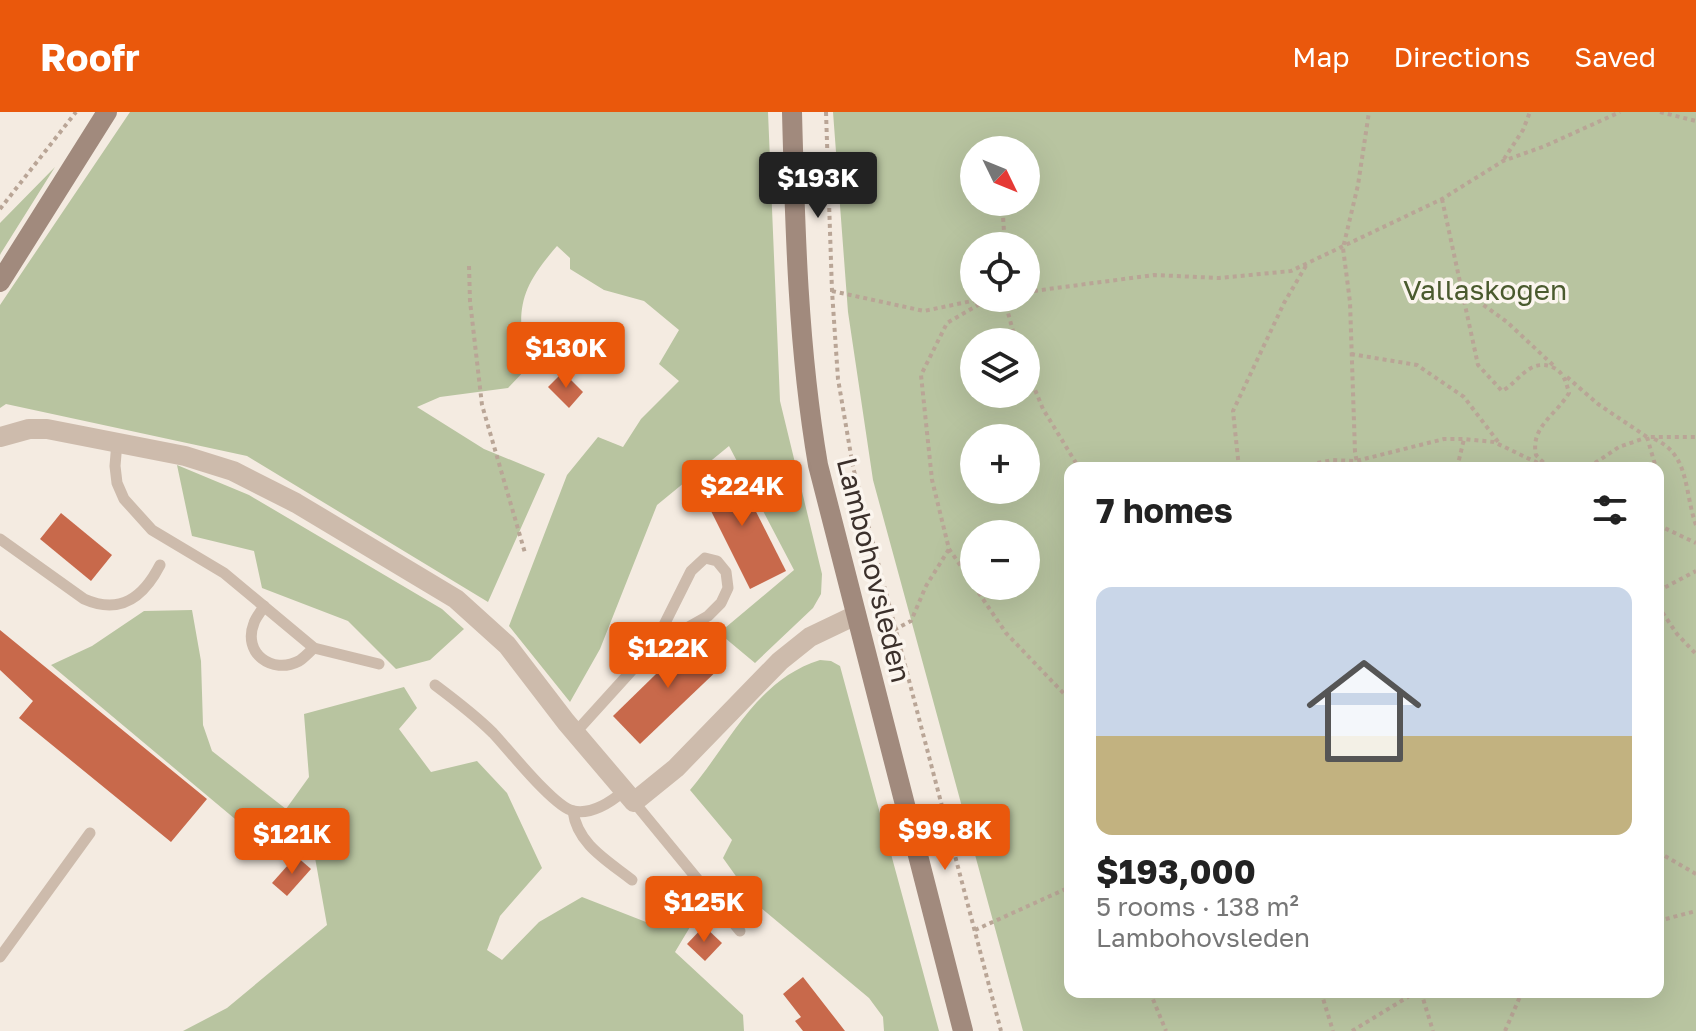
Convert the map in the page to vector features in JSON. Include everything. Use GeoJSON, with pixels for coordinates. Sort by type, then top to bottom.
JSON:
{"type":"FeatureCollection","features":[{"type":"Feature","properties":{"kind":"main road"},"geometry":{"type":"LineString","coordinates":[[0,282],[107,112]]}},
{"type":"Feature","properties":{"kind":"main road","name":"Lambohovsleden"},"geometry":{"type":"LineString","coordinates":[[792,112],[799,328],[806,396],[818,465],[963,1031]]}},
{"type":"Feature","properties":{"kind":"street"},"geometry":{"type":"LineString","coordinates":[[0,437],[29,429],[47,429],[185,456],[233,471],[296,503],[456,599],[507,645],[575,733],[629,796],[676,768],[780,661],[810,637],[856,615]]}},
{"type":"Feature","properties":{"kind":"lane"},"geometry":{"type":"LineString","coordinates":[[117,442],[117,483],[124,499],[137,515],[168,541],[224,573],[314,648],[379,664]]}},
{"type":"Feature","properties":{"kind":"lane"},"geometry":{"type":"LineString","coordinates":[[0,539],[72,591],[97,605],[126,603],[153,579],[160,565]]}},
{"type":"Feature","properties":{"kind":"lane"},"geometry":{"type":"LineString","coordinates":[[575,733],[653,647],[691,571],[705,558],[717,561],[726,572],[728,588],[721,603],[708,616],[653,647]]}},
{"type":"Feature","properties":{"kind":"lane"},"geometry":{"type":"LineString","coordinates":[[264,606],[253,625],[251,638],[255,651],[262,659],[274,666],[287,664],[300,661],[314,648]]}},
{"type":"Feature","properties":{"kind":"lane"},"geometry":{"type":"LineString","coordinates":[[435,685],[491,731],[558,803],[573,811],[595,808],[629,796],[740,931]]}},
{"type":"Feature","properties":{"kind":"lane"},"geometry":{"type":"LineString","coordinates":[[573,811],[575,824],[589,846],[632,880]]}},
{"type":"Feature","properties":{"kind":"lane"},"geometry":{"type":"LineString","coordinates":[[0,957],[90,833]]}},
{"type":"Feature","properties":{"kind":"path"},"geometry":{"type":"LineString","coordinates":[[0,209],[76,112]]}},
{"type":"Feature","properties":{"kind":"path"},"geometry":{"type":"LineString","coordinates":[[826,112],[838,379],[853,467],[1001,1031]]}},
{"type":"Feature","properties":{"kind":"path"},"geometry":{"type":"LineString","coordinates":[[1356,461],[1350,302],[1343,248],[1358,185],[1369,112]]}},
{"type":"Feature","properties":{"kind":"path"},"geometry":{"type":"LineString","coordinates":[[1503,161],[1523,130],[1530,112]]}},
{"type":"Feature","properties":{"kind":"path"},"geometry":{"type":"LineString","coordinates":[[1040,290],[1154,275],[1219,278],[1291,271],[1442,199],[1503,161],[1620,112]]}},
{"type":"Feature","properties":{"kind":"path"},"geometry":{"type":"LineString","coordinates":[[1660,112],[1696,121]]}},
{"type":"Feature","properties":{"kind":"path"},"geometry":{"type":"LineString","coordinates":[[1442,199],[1478,365],[1502,391],[1532,366],[1547,365],[1558,370],[1565,379],[1569,393],[1560,408],[1538,429],[1535,439],[1536,455],[1543,462]]}},
{"type":"Feature","properties":{"kind":"path"},"geometry":{"type":"LineString","coordinates":[[1238,462],[1233,411],[1284,303],[1308,262]]}},
{"type":"Feature","properties":{"kind":"path"},"geometry":{"type":"LineString","coordinates":[[469,266],[482,405],[525,553]]}},
{"type":"Feature","properties":{"kind":"path"},"geometry":{"type":"LineString","coordinates":[[832,291],[924,311],[960,304]]}},
{"type":"Feature","properties":{"kind":"path"},"geometry":{"type":"LineString","coordinates":[[1464,291],[1507,322],[1598,404],[1677,455],[1696,525]]}},
{"type":"Feature","properties":{"kind":"path"},"geometry":{"type":"LineString","coordinates":[[960,565],[949,549],[932,480],[921,375],[947,323],[965,312]]}},
{"type":"Feature","properties":{"kind":"path"},"geometry":{"type":"LineString","coordinates":[[1351,354],[1417,365],[1464,397],[1500,445]]}},
{"type":"Feature","properties":{"kind":"path"},"geometry":{"type":"LineString","coordinates":[[1040,402],[1075,462]]}},
{"type":"Feature","properties":{"kind":"path"},"geometry":{"type":"LineString","coordinates":[[1647,437],[1654,462]]}},
{"type":"Feature","properties":{"kind":"path"},"geometry":{"type":"LineString","coordinates":[[1596,462],[1619,447],[1647,437],[1696,437]]}},
{"type":"Feature","properties":{"kind":"path"},"geometry":{"type":"LineString","coordinates":[[1322,462],[1356,461],[1444,439],[1464,439],[1494,442],[1536,462]]}},
{"type":"Feature","properties":{"kind":"path"},"geometry":{"type":"LineString","coordinates":[[1458,462],[1464,439]]}},
{"type":"Feature","properties":{"kind":"path"},"geometry":{"type":"LineString","coordinates":[[1664,528],[1696,543]]}},
{"type":"Feature","properties":{"kind":"path"},"geometry":{"type":"LineString","coordinates":[[895,631],[911,621],[926,586],[949,549]]}},
{"type":"Feature","properties":{"kind":"path"},"geometry":{"type":"LineString","coordinates":[[1664,588],[1696,571]]}},
{"type":"Feature","properties":{"kind":"path"},"geometry":{"type":"LineString","coordinates":[[984,600],[1006,633],[1064,694]]}},
{"type":"Feature","properties":{"kind":"path"},"geometry":{"type":"LineString","coordinates":[[1664,615],[1696,654]]}},
{"type":"Feature","properties":{"kind":"path"},"geometry":{"type":"LineString","coordinates":[[1664,855],[1696,874]]}},
{"type":"Feature","properties":{"kind":"path"},"geometry":{"type":"LineString","coordinates":[[975,930],[1064,890]]}},
{"type":"Feature","properties":{"kind":"path"},"geometry":{"type":"LineString","coordinates":[[1664,919],[1696,911]]}},
{"type":"Feature","properties":{"kind":"path"},"geometry":{"type":"LineString","coordinates":[[1152,998],[1166,1031]]}},
{"type":"Feature","properties":{"kind":"path"},"geometry":{"type":"LineString","coordinates":[[1323,998],[1333,1031]]}},
{"type":"Feature","properties":{"kind":"path"},"geometry":{"type":"LineString","coordinates":[[1352,1031],[1408,998]]}},
{"type":"Feature","properties":{"kind":"path"},"geometry":{"type":"LineString","coordinates":[[1420,998],[1433,1031]]}},
{"type":"Feature","properties":{"kind":"path"},"geometry":{"type":"LineString","coordinates":[[1505,1031],[1519,998]]}},
{"type":"Feature","properties":{"kind":"green space"},"geometry":{"type":"Polygon","coordinates":[[[130,112],[768,112],[780,401],[822,574],[821,594],[813,608],[755,663],[719,633],[794,570],[729,446],[657,505],[600,649],[570,702],[509,626],[567,475],[598,437],[623,447],[641,419],[679,381],[659,364],[679,330],[644,301],[604,290],[570,269],[570,258],[557,246],[534,276],[523,302],[521,316],[527,368],[508,388],[440,397],[417,407],[484,449],[545,474],[488,602],[247,456],[6,404],[0,408],[0,305],[130,112]]]}},
{"type":"Feature","properties":{"kind":"green space","name":"Vallaskogen"},"geometry":{"type":"Polygon","coordinates":[[[833,112],[1696,112],[1696,1031],[1023,1031],[873,480],[848,312],[833,112]]]}},
{"type":"Feature","properties":{"kind":"green space"},"geometry":{"type":"Polygon","coordinates":[[[55,167],[1,253],[0,255],[0,223],[55,167]]]}},
{"type":"Feature","properties":{"kind":"green space"},"geometry":{"type":"Polygon","coordinates":[[[177,465],[249,495],[442,609],[464,629],[430,660],[396,669],[348,621],[262,588],[254,551],[192,536],[177,465]]]}},
{"type":"Feature","properties":{"kind":"green space"},"geometry":{"type":"Polygon","coordinates":[[[192,610],[201,661],[203,725],[212,751],[286,809],[309,777],[304,714],[404,687],[417,708],[399,729],[431,772],[477,761],[507,793],[542,868],[500,916],[487,950],[502,960],[539,922],[582,897],[646,922],[675,911],[690,927],[675,952],[743,1015],[744,1031],[183,1031],[227,1008],[327,925],[309,824],[284,860],[51,665],[92,646],[144,611],[192,610]]]}},
{"type":"Feature","properties":{"kind":"green space"},"geometry":{"type":"Polygon","coordinates":[[[820,660],[840,666],[939,1031],[884,1031],[883,1017],[869,998],[755,903],[723,858],[732,840],[690,790],[761,698],[798,669],[820,660]]]}},
{"type":"Feature","properties":{"kind":"building"},"geometry":{"type":"Polygon","coordinates":[[[563,372],[583,392],[569,408],[548,387],[563,372]]]}},
{"type":"Feature","properties":{"kind":"building"},"geometry":{"type":"Polygon","coordinates":[[[734,468],[786,571],[750,589],[698,485],[734,468]]]}},
{"type":"Feature","properties":{"kind":"building"},"geometry":{"type":"Polygon","coordinates":[[[61,513],[112,555],[91,581],[40,539],[61,513]]]}},
{"type":"Feature","properties":{"kind":"building"},"geometry":{"type":"Polygon","coordinates":[[[0,630],[207,799],[171,842],[19,718],[33,701],[0,670],[0,630]]]}},
{"type":"Feature","properties":{"kind":"building"},"geometry":{"type":"Polygon","coordinates":[[[696,635],[724,664],[640,744],[613,716],[696,635]]]}},
{"type":"Feature","properties":{"kind":"building"},"geometry":{"type":"Polygon","coordinates":[[[296,856],[311,869],[287,896],[272,883],[296,856]]]}},
{"type":"Feature","properties":{"kind":"building"},"geometry":{"type":"Polygon","coordinates":[[[704,926],[722,943],[705,961],[687,944],[704,926]]]}},
{"type":"Feature","properties":{"kind":"building"},"geometry":{"type":"Polygon","coordinates":[[[803,977],[845,1031],[803,1031],[795,1021],[801,1017],[783,994],[803,977]]]}}]}
